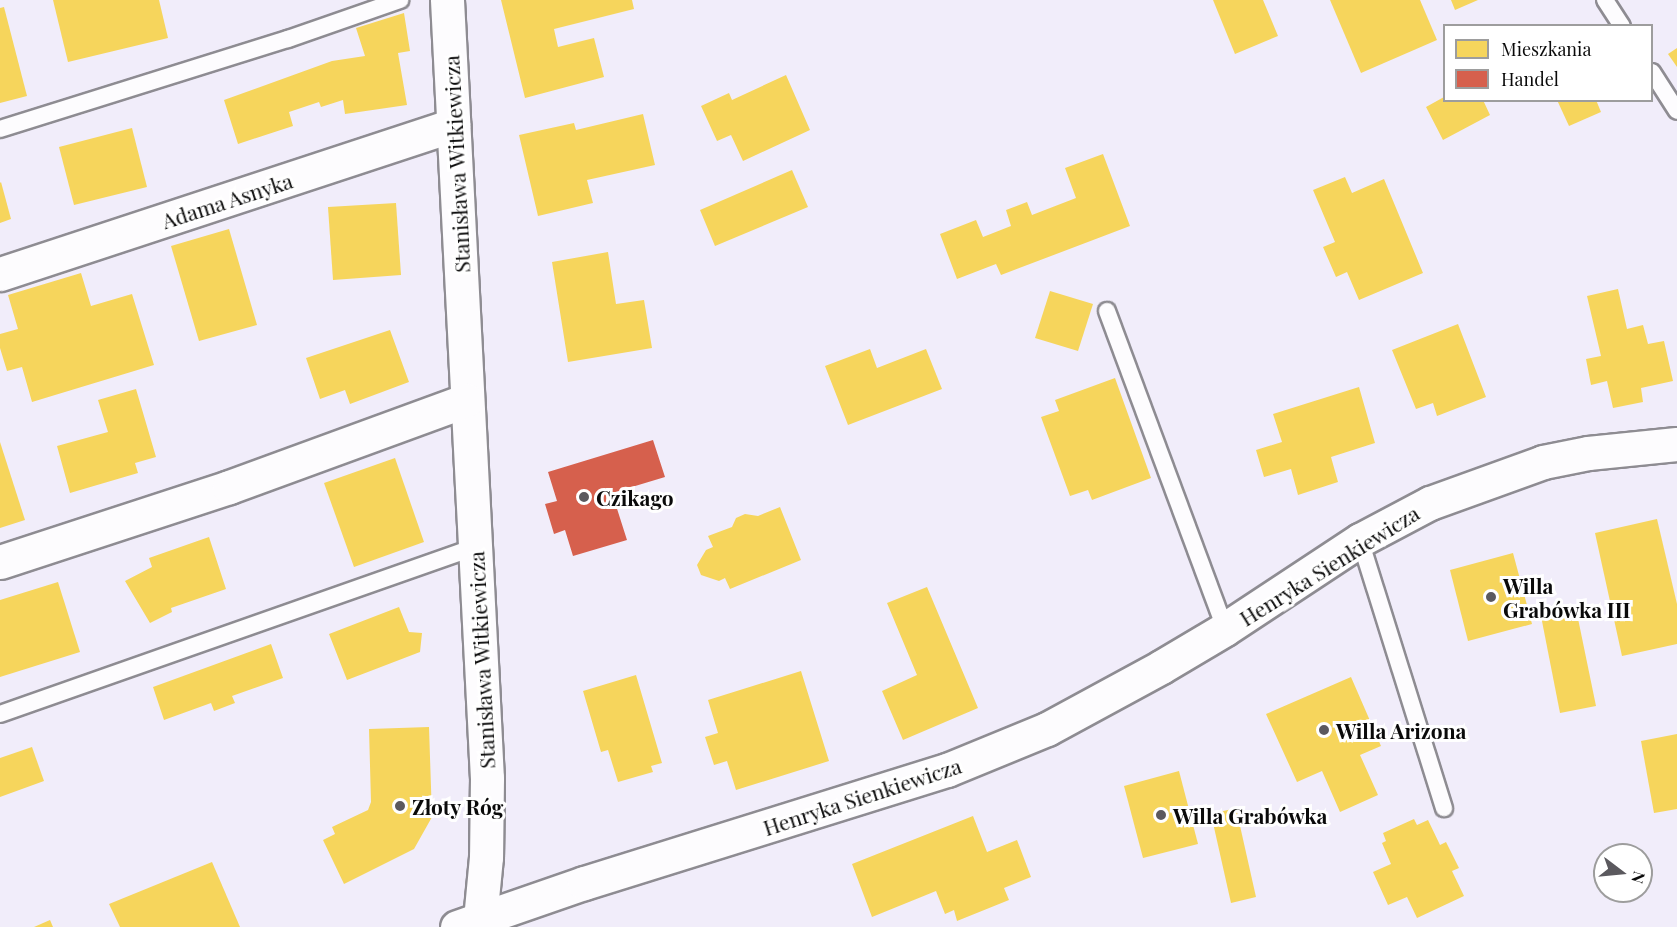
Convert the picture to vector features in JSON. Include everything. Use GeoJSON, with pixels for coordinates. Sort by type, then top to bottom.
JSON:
{"type":"FeatureCollection","features":[{"type":"Feature","properties":{"kind":"street","name":"Stanisława Witkiewicza"},"geometry":{"type":"LineString","coordinates":[[447,0],[487,778],[486,857],[473,924]]}},
{"type":"Feature","properties":{"kind":"street","name":"Adama Asnyka"},"geometry":{"type":"LineString","coordinates":[[0,274],[453,125]]}},
{"type":"Feature","properties":{"kind":"street"},"geometry":{"type":"LineString","coordinates":[[0,562],[229,487],[467,400]]}},
{"type":"Feature","properties":{"kind":"street","name":"Henryka Sienkiewicza"},"geometry":{"type":"LineString","coordinates":[[473,924],[584,883],[966,763],[1047,729],[1225,629],[1360,540],[1430,503],[1543,462],[1588,453],[1677,444]]}},
{"type":"Feature","properties":{"kind":"lane"},"geometry":{"type":"LineString","coordinates":[[0,129],[288,39],[400,0]]}},
{"type":"Feature","properties":{"kind":"lane"},"geometry":{"type":"LineString","coordinates":[[1605,0],[1621,24]]}},
{"type":"Feature","properties":{"kind":"lane"},"geometry":{"type":"LineString","coordinates":[[1653,74],[1677,111]]}},
{"type":"Feature","properties":{"kind":"lane","name":"Henryka Sienkiewicza"},"geometry":{"type":"LineString","coordinates":[[1107,311],[1225,629]]}},
{"type":"Feature","properties":{"kind":"lane"},"geometry":{"type":"LineString","coordinates":[[1360,540],[1444,808]]}},
{"type":"Feature","properties":{"kind":"lane"},"geometry":{"type":"LineString","coordinates":[[0,714],[475,547]]}},
{"type":"Feature","properties":{"kind":"building: Mieszkania"},"geometry":{"type":"Polygon","coordinates":[[[53,0],[159,0],[168,38],[68,62],[53,0]]]}},
{"type":"Feature","properties":{"kind":"building: Mieszkania"},"geometry":{"type":"Polygon","coordinates":[[[501,0],[632,0],[634,9],[554,29],[558,47],[594,38],[604,77],[525,98],[501,0]]]}},
{"type":"Feature","properties":{"kind":"building: Mieszkania"},"geometry":{"type":"Polygon","coordinates":[[[1213,0],[1263,0],[1278,36],[1235,54],[1213,0]]]}},
{"type":"Feature","properties":{"kind":"building: Mieszkania"},"geometry":{"type":"Polygon","coordinates":[[[1330,0],[1420,0],[1437,40],[1361,73],[1330,0]]]}},
{"type":"Feature","properties":{"kind":"building: Mieszkania"},"geometry":{"type":"Polygon","coordinates":[[[1451,0],[1478,0],[1455,10],[1451,0]]]}},
{"type":"Feature","properties":{"kind":"building: Mieszkania"},"geometry":{"type":"Polygon","coordinates":[[[4,7],[27,96],[0,103],[0,8],[4,7]]]}},
{"type":"Feature","properties":{"kind":"building: Mieszkania"},"geometry":{"type":"Polygon","coordinates":[[[404,13],[410,51],[398,53],[407,105],[345,114],[343,100],[321,107],[319,102],[289,112],[293,126],[238,144],[224,100],[332,61],[365,56],[356,28],[404,13]]]}},
{"type":"Feature","properties":{"kind":"building: Mieszkania"},"geometry":{"type":"Polygon","coordinates":[[[1677,48],[1677,67],[1668,54],[1677,48]]]}},
{"type":"Feature","properties":{"kind":"building: Mieszkania"},"geometry":{"type":"Polygon","coordinates":[[[786,75],[810,130],[743,161],[731,135],[717,141],[701,106],[729,93],[732,100],[786,75]]]}},
{"type":"Feature","properties":{"kind":"building: Mieszkania"},"geometry":{"type":"Polygon","coordinates":[[[1443,98],[1443,102],[1484,102],[1490,115],[1443,140],[1426,107],[1443,98]]]}},
{"type":"Feature","properties":{"kind":"building: Mieszkania"},"geometry":{"type":"Polygon","coordinates":[[[1558,102],[1597,102],[1601,112],[1569,126],[1558,102]]]}},
{"type":"Feature","properties":{"kind":"building: Mieszkania"},"geometry":{"type":"Polygon","coordinates":[[[643,114],[655,165],[587,180],[593,203],[538,216],[519,135],[574,123],[576,130],[643,114]]]}},
{"type":"Feature","properties":{"kind":"building: Mieszkania"},"geometry":{"type":"Polygon","coordinates":[[[132,128],[147,187],[74,205],[59,147],[132,128]]]}},
{"type":"Feature","properties":{"kind":"building: Mieszkania"},"geometry":{"type":"Polygon","coordinates":[[[1103,154],[1130,226],[1001,275],[996,264],[957,279],[940,234],[976,220],[983,237],[1011,226],[1006,210],[1027,202],[1032,215],[1076,198],[1065,168],[1103,154]]]}},
{"type":"Feature","properties":{"kind":"building: Mieszkania"},"geometry":{"type":"Polygon","coordinates":[[[792,170],[808,207],[715,246],[700,210],[792,170]]]}},
{"type":"Feature","properties":{"kind":"building: Mieszkania"},"geometry":{"type":"Polygon","coordinates":[[[1345,177],[1352,193],[1384,179],[1423,273],[1359,300],[1347,272],[1336,277],[1323,247],[1335,242],[1313,190],[1345,177]]]}},
{"type":"Feature","properties":{"kind":"building: Mieszkania"},"geometry":{"type":"Polygon","coordinates":[[[0,183],[11,219],[0,223],[0,183]]]}},
{"type":"Feature","properties":{"kind":"building: Mieszkania"},"geometry":{"type":"Polygon","coordinates":[[[396,203],[401,275],[333,280],[328,207],[396,203]]]}},
{"type":"Feature","properties":{"kind":"building: Mieszkania"},"geometry":{"type":"Polygon","coordinates":[[[229,229],[257,325],[199,341],[171,246],[229,229]]]}},
{"type":"Feature","properties":{"kind":"building: Mieszkania"},"geometry":{"type":"Polygon","coordinates":[[[608,252],[616,304],[644,300],[652,348],[568,362],[552,262],[608,252]]]}},
{"type":"Feature","properties":{"kind":"building: Mieszkania"},"geometry":{"type":"Polygon","coordinates":[[[81,273],[91,306],[132,294],[154,365],[32,402],[22,367],[7,371],[0,348],[0,334],[18,329],[8,295],[81,273]]]}},
{"type":"Feature","properties":{"kind":"building: Mieszkania"},"geometry":{"type":"Polygon","coordinates":[[[1618,289],[1627,329],[1643,325],[1648,344],[1664,341],[1673,381],[1641,388],[1643,402],[1613,408],[1607,381],[1591,385],[1586,359],[1601,356],[1587,296],[1618,289]]]}},
{"type":"Feature","properties":{"kind":"building: Mieszkania"},"geometry":{"type":"Polygon","coordinates":[[[1050,291],[1093,304],[1078,351],[1035,338],[1050,291]]]}},
{"type":"Feature","properties":{"kind":"building: Mieszkania"},"geometry":{"type":"Polygon","coordinates":[[[1458,324],[1486,397],[1437,416],[1433,403],[1416,409],[1392,350],[1458,324]]]}},
{"type":"Feature","properties":{"kind":"building: Mieszkania"},"geometry":{"type":"Polygon","coordinates":[[[390,330],[409,382],[350,404],[345,390],[320,399],[306,358],[390,330]]]}},
{"type":"Feature","properties":{"kind":"building: Mieszkania"},"geometry":{"type":"Polygon","coordinates":[[[870,349],[877,368],[926,349],[942,389],[848,425],[825,366],[870,349]]]}},
{"type":"Feature","properties":{"kind":"building: Mieszkania"},"geometry":{"type":"Polygon","coordinates":[[[1115,378],[1151,478],[1092,500],[1088,490],[1070,496],[1041,417],[1059,411],[1055,400],[1115,378]]]}},
{"type":"Feature","properties":{"kind":"building: Mieszkania"},"geometry":{"type":"Polygon","coordinates":[[[1359,387],[1375,443],[1331,457],[1338,482],[1298,495],[1291,469],[1264,477],[1256,450],[1282,442],[1273,414],[1359,387]]]}},
{"type":"Feature","properties":{"kind":"building: Mieszkania"},"geometry":{"type":"Polygon","coordinates":[[[136,389],[156,457],[135,463],[138,473],[70,493],[57,446],[108,432],[98,400],[136,389]]]}},
{"type":"Feature","properties":{"kind":"building: Mieszkania"},"geometry":{"type":"Polygon","coordinates":[[[0,442],[25,520],[0,528],[0,442]]]}},
{"type":"Feature","properties":{"kind":"building: Mieszkania"},"geometry":{"type":"Polygon","coordinates":[[[395,458],[424,542],[354,567],[324,483],[395,458]]]}},
{"type":"Feature","properties":{"kind":"building: Mieszkania"},"geometry":{"type":"Polygon","coordinates":[[[780,507],[801,560],[730,589],[725,578],[719,581],[701,575],[697,565],[706,550],[713,547],[708,536],[732,527],[736,518],[745,514],[758,516],[780,507]]]}},
{"type":"Feature","properties":{"kind":"building: Mieszkania"},"geometry":{"type":"Polygon","coordinates":[[[1657,519],[1677,604],[1677,644],[1622,656],[1595,533],[1657,519]]]}},
{"type":"Feature","properties":{"kind":"building: Mieszkania"},"geometry":{"type":"Polygon","coordinates":[[[209,537],[226,589],[171,608],[172,612],[150,623],[125,581],[152,567],[149,558],[209,537]]]}},
{"type":"Feature","properties":{"kind":"building: Mieszkania","name":"Willa Grabówka III"},"geometry":{"type":"Polygon","coordinates":[[[1513,553],[1532,624],[1468,641],[1450,570],[1513,553]]]}},
{"type":"Feature","properties":{"kind":"building: Mieszkania"},"geometry":{"type":"Polygon","coordinates":[[[58,582],[80,652],[0,677],[0,600],[58,582]]]}},
{"type":"Feature","properties":{"kind":"building: Mieszkania"},"geometry":{"type":"Polygon","coordinates":[[[927,587],[978,708],[903,740],[882,691],[917,675],[887,603],[927,587]]]}},
{"type":"Feature","properties":{"kind":"building: Mieszkania"},"geometry":{"type":"Polygon","coordinates":[[[1575,604],[1596,706],[1560,713],[1540,611],[1575,604]]]}},
{"type":"Feature","properties":{"kind":"building: Mieszkania"},"geometry":{"type":"Polygon","coordinates":[[[399,607],[409,632],[422,633],[420,652],[347,680],[329,634],[399,607]]]}},
{"type":"Feature","properties":{"kind":"building: Mieszkania"},"geometry":{"type":"Polygon","coordinates":[[[271,644],[283,678],[232,696],[235,703],[214,711],[211,703],[164,720],[153,687],[271,644]]]}},
{"type":"Feature","properties":{"kind":"building: Mieszkania"},"geometry":{"type":"Polygon","coordinates":[[[801,671],[829,761],[736,790],[727,761],[714,765],[705,737],[718,733],[708,700],[801,671]]]}},
{"type":"Feature","properties":{"kind":"building: Mieszkania"},"geometry":{"type":"Polygon","coordinates":[[[636,675],[662,763],[651,766],[653,772],[618,782],[608,750],[601,752],[583,691],[636,675]]]}},
{"type":"Feature","properties":{"kind":"building: Mieszkania","name":"Willa Arizona"},"geometry":{"type":"Polygon","coordinates":[[[1351,677],[1381,746],[1360,755],[1378,795],[1340,812],[1322,771],[1297,782],[1266,714],[1351,677]]]}},
{"type":"Feature","properties":{"kind":"building: Mieszkania","name":"Złoty Róg"},"geometry":{"type":"Polygon","coordinates":[[[429,727],[432,817],[414,849],[344,884],[323,840],[335,834],[332,827],[368,810],[371,802],[369,729],[429,727]]]}},
{"type":"Feature","properties":{"kind":"building: Mieszkania"},"geometry":{"type":"Polygon","coordinates":[[[1677,734],[1677,809],[1654,813],[1641,741],[1677,734]]]}},
{"type":"Feature","properties":{"kind":"building: Mieszkania"},"geometry":{"type":"Polygon","coordinates":[[[32,747],[44,781],[0,797],[0,758],[32,747]]]}},
{"type":"Feature","properties":{"kind":"building: Mieszkania","name":"Willa Grabówka"},"geometry":{"type":"Polygon","coordinates":[[[1179,771],[1198,844],[1143,858],[1124,786],[1179,771]]]}},
{"type":"Feature","properties":{"kind":"building: Mieszkania"},"geometry":{"type":"Polygon","coordinates":[[[1236,808],[1256,897],[1231,903],[1211,814],[1236,808]]]}},
{"type":"Feature","properties":{"kind":"building: Mieszkania"},"geometry":{"type":"Polygon","coordinates":[[[973,816],[987,852],[1017,840],[1031,877],[1004,888],[1009,900],[957,921],[954,910],[945,914],[936,891],[872,917],[852,864],[973,816]]]}},
{"type":"Feature","properties":{"kind":"building: Mieszkania"},"geometry":{"type":"Polygon","coordinates":[[[1414,819],[1417,825],[1428,820],[1440,845],[1446,842],[1459,868],[1452,871],[1464,896],[1417,918],[1407,897],[1388,905],[1373,872],[1391,864],[1382,843],[1386,841],[1383,833],[1414,819]]]}},
{"type":"Feature","properties":{"kind":"building: Mieszkania"},"geometry":{"type":"Polygon","coordinates":[[[212,862],[240,927],[120,927],[109,904],[212,862]]]}},
{"type":"Feature","properties":{"kind":"building: Mieszkania"},"geometry":{"type":"Polygon","coordinates":[[[50,920],[53,927],[34,927],[50,920]]]}},
{"type":"Feature","properties":{"kind":"building: Handel","name":"Czikago"},"geometry":{"type":"Polygon","coordinates":[[[653,440],[665,477],[612,493],[627,540],[573,556],[565,530],[554,534],[545,504],[557,501],[548,472],[653,440]]]}},
{"type":"Feature","properties":{"kind":"place","name":"Czikago"},"geometry":{"type":"Point","coordinates":[584,497]}},
{"type":"Feature","properties":{"kind":"place","name":"Willa Grabówka III"},"geometry":{"type":"Point","coordinates":[1491,597]}},
{"type":"Feature","properties":{"kind":"place","name":"Willa Arizona"},"geometry":{"type":"Point","coordinates":[1324,730]}},
{"type":"Feature","properties":{"kind":"place","name":"Złoty Róg"},"geometry":{"type":"Point","coordinates":[400,806]}},
{"type":"Feature","properties":{"kind":"place","name":"Willa Grabówka"},"geometry":{"type":"Point","coordinates":[1161,815]}}]}
